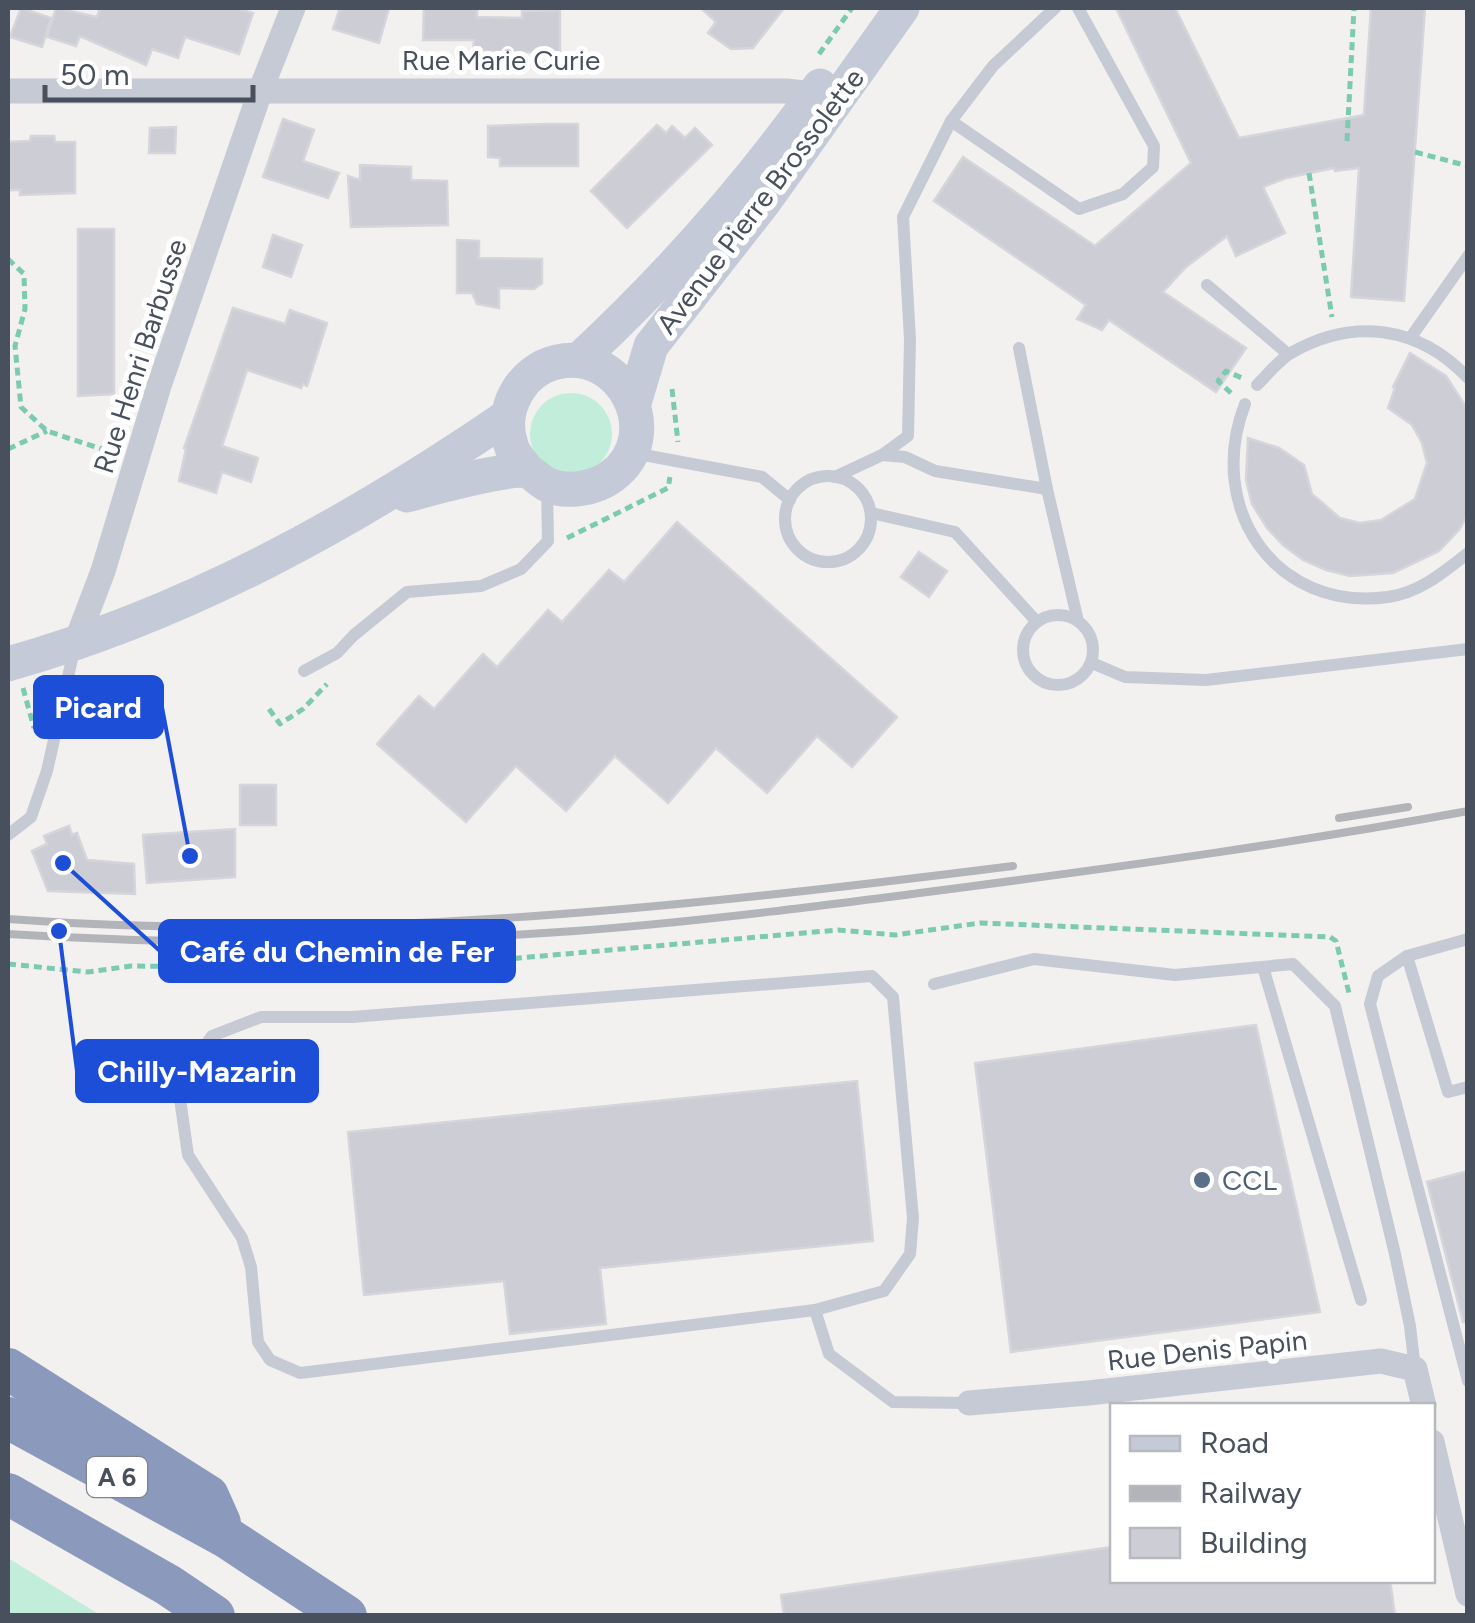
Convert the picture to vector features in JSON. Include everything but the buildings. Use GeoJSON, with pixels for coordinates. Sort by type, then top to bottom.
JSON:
{"type":"FeatureCollection","features":[{"type":"Feature","properties":{"kind":"highway"},"geometry":{"type":"LineString","coordinates":[[8,1369],[208,1496],[226,1537]]}},
{"type":"Feature","properties":{"kind":"highway","name":"A 6"},"geometry":{"type":"LineString","coordinates":[[8,1418],[226,1537],[346,1616]]}},
{"type":"Feature","properties":{"kind":"highway","name":"A 6"},"geometry":{"type":"LineString","coordinates":[[8,1494],[214,1616]]}},
{"type":"Feature","properties":{"kind":"main road","name":"Avenue Pierre Brossolette"},"geometry":{"type":"LineString","coordinates":[[15,674],[76,642],[142,619],[305,543],[379,502],[508,416],[526,379],[549,364],[579,360],[656,284],[748,179],[875,8]]}},
{"type":"Feature","properties":{"kind":"main road","name":"Avenue Pierre Brossolette"},"geometry":{"type":"LineString","coordinates":[[379,502],[463,480],[537,478],[584,489],[612,476],[631,452],[637,429],[634,403],[651,346],[774,189],[902,8]]}},
{"type":"Feature","properties":{"kind":"main road"},"geometry":{"type":"LineString","coordinates":[[579,360],[593,363],[619,380],[634,403]]}},
{"type":"Feature","properties":{"kind":"main road"},"geometry":{"type":"LineString","coordinates":[[508,416],[511,446],[537,478]]}},
{"type":"Feature","properties":{"kind":"street","name":"Rue Henri Barbusse"},"geometry":{"type":"LineString","coordinates":[[76,642],[103,571],[136,460],[261,89],[293,8]]}},
{"type":"Feature","properties":{"kind":"street","name":"Rue Marie Curie"},"geometry":{"type":"LineString","coordinates":[[8,91],[814,94]]}},
{"type":"Feature","properties":{"kind":"street","name":"Rue Denis Papin"},"geometry":{"type":"LineString","coordinates":[[968,1403],[1088,1394],[1381,1361],[1415,1369]]}},
{"type":"Feature","properties":{"kind":"street"},"geometry":{"type":"LineString","coordinates":[[1415,1369],[1423,1403]]}},
{"type":"Feature","properties":{"kind":"street"},"geometry":{"type":"LineString","coordinates":[[1435,1455],[1468,1594]]}},
{"type":"Feature","properties":{"kind":"lane"},"geometry":{"type":"LineString","coordinates":[[835,476],[859,489],[871,513],[871,526],[858,550],[848,557],[821,562],[798,549],[790,538],[786,526],[790,500],[809,481],[835,476],[882,454],[908,436],[910,339],[903,217],[951,121],[993,66],[1055,8]]}},
{"type":"Feature","properties":{"kind":"lane"},"geometry":{"type":"LineString","coordinates":[[951,121],[1079,209],[1124,194],[1154,166],[1154,146],[1078,8]]}},
{"type":"Feature","properties":{"kind":"lane"},"geometry":{"type":"LineString","coordinates":[[1411,337],[1468,256]]}},
{"type":"Feature","properties":{"kind":"lane"},"geometry":{"type":"LineString","coordinates":[[1207,284],[1288,354]]}},
{"type":"Feature","properties":{"kind":"lane"},"geometry":{"type":"LineString","coordinates":[[1257,384],[1288,354],[1334,334],[1369,330],[1411,337],[1448,358],[1468,378]]}},
{"type":"Feature","properties":{"kind":"lane"},"geometry":{"type":"LineString","coordinates":[[1019,348],[1078,621]]}},
{"type":"Feature","properties":{"kind":"lane"},"geometry":{"type":"LineString","coordinates":[[1245,404],[1236,426],[1231,471],[1241,516],[1265,554],[1301,583],[1344,598],[1390,597],[1433,581],[1468,552]]}},
{"type":"Feature","properties":{"kind":"lane"},"geometry":{"type":"LineString","coordinates":[[631,452],[762,477],[790,500]]}},
{"type":"Feature","properties":{"kind":"lane"},"geometry":{"type":"LineString","coordinates":[[882,454],[905,457],[935,471],[1047,489]]}},
{"type":"Feature","properties":{"kind":"lane"},"geometry":{"type":"LineString","coordinates":[[304,671],[337,654],[354,634],[407,592],[481,586],[521,569],[548,541],[537,478]]}},
{"type":"Feature","properties":{"kind":"lane"},"geometry":{"type":"LineString","coordinates":[[871,513],[954,532],[1037,622]]}},
{"type":"Feature","properties":{"kind":"lane"},"geometry":{"type":"LineString","coordinates":[[1060,615],[1078,621],[1093,644],[1092,663],[1072,682],[1062,684],[1040,679],[1031,672],[1024,652],[1029,630],[1037,622],[1060,615]]}},
{"type":"Feature","properties":{"kind":"lane"},"geometry":{"type":"LineString","coordinates":[[8,835],[31,816],[47,771],[76,642]]}},
{"type":"Feature","properties":{"kind":"lane"},"geometry":{"type":"LineString","coordinates":[[1092,663],[1126,677],[1206,680],[1468,649]]}},
{"type":"Feature","properties":{"kind":"lane"},"geometry":{"type":"LineString","coordinates":[[1468,939],[1407,956],[1378,976],[1370,1004],[1468,1381]]}},
{"type":"Feature","properties":{"kind":"lane"},"geometry":{"type":"LineString","coordinates":[[1407,956],[1448,1092],[1468,1087]]}},
{"type":"Feature","properties":{"kind":"lane"},"geometry":{"type":"LineString","coordinates":[[934,984],[1034,959],[1175,975],[1293,964],[1334,1006],[1395,1254],[1415,1369]]}},
{"type":"Feature","properties":{"kind":"lane"},"geometry":{"type":"LineString","coordinates":[[1263,967],[1362,1300]]}},
{"type":"Feature","properties":{"kind":"lane"},"geometry":{"type":"LineString","coordinates":[[872,976],[892,997],[913,1218],[910,1254],[884,1290],[815,1310],[300,1372],[270,1360],[258,1342],[251,1266],[242,1238],[188,1155],[180,1099],[188,1070],[212,1036],[261,1018],[352,1017],[872,976]]}},
{"type":"Feature","properties":{"kind":"lane"},"geometry":{"type":"LineString","coordinates":[[815,1310],[829,1354],[893,1402],[968,1403]]}},
{"type":"Feature","properties":{"kind":"path"},"geometry":{"type":"LineString","coordinates":[[816,58],[852,8]]}},
{"type":"Feature","properties":{"kind":"path"},"geometry":{"type":"LineString","coordinates":[[1347,142],[1354,8]]}},
{"type":"Feature","properties":{"kind":"path"},"geometry":{"type":"LineString","coordinates":[[1415,152],[1468,166]]}},
{"type":"Feature","properties":{"kind":"path"},"geometry":{"type":"LineString","coordinates":[[1309,173],[1334,334]]}},
{"type":"Feature","properties":{"kind":"path"},"geometry":{"type":"LineString","coordinates":[[8,259],[24,274],[25,309],[14,346],[21,407],[47,431],[136,460]]}},
{"type":"Feature","properties":{"kind":"path"},"geometry":{"type":"LineString","coordinates":[[1245,404],[1218,380],[1226,371],[1257,384]]}},
{"type":"Feature","properties":{"kind":"path"},"geometry":{"type":"LineString","coordinates":[[8,448],[47,431]]}},
{"type":"Feature","properties":{"kind":"path"},"geometry":{"type":"LineString","coordinates":[[15,674],[34,728]]}},
{"type":"Feature","properties":{"kind":"path"},"geometry":{"type":"LineString","coordinates":[[8,964],[88,972],[130,966],[303,968],[462,963],[838,930],[895,934],[980,923],[1330,936]]}},
{"type":"Feature","properties":{"kind":"green space"},"geometry":{"type":"Polygon","coordinates":[[[563,393],[579,393],[605,411],[612,434],[609,450],[600,463],[579,475],[563,475],[537,457],[530,442],[530,426],[548,400],[563,393]]]}},
{"type":"Feature","properties":{"kind":"green space"},"geometry":{"type":"Polygon","coordinates":[[[8,1558],[100,1615],[8,1615],[8,1558]]]}},
{"type":"Feature","properties":{"kind":"railway"},"geometry":{"type":"LineString","coordinates":[[1339,818],[1408,807]]}},
{"type":"Feature","properties":{"kind":"railway"},"geometry":{"type":"LineString","coordinates":[[8,934],[292,942],[433,939],[624,927],[1092,870],[1468,811]]}},
{"type":"Feature","properties":{"kind":"railway"},"geometry":{"type":"LineString","coordinates":[[8,919],[260,927],[511,918],[762,896],[1013,866]]}},
{"type":"Feature","properties":{"kind":"place","name":"Picard"},"geometry":{"type":"Point","coordinates":[190,856]}},
{"type":"Feature","properties":{"kind":"place","name":"Café du Chemin de Fer"},"geometry":{"type":"Point","coordinates":[63,863]}},
{"type":"Feature","properties":{"kind":"place","name":"Chilly-Mazarin"},"geometry":{"type":"Point","coordinates":[59,931]}},
{"type":"Feature","properties":{"kind":"place","name":"CCL"},"geometry":{"type":"Point","coordinates":[1202,1180]}}]}
